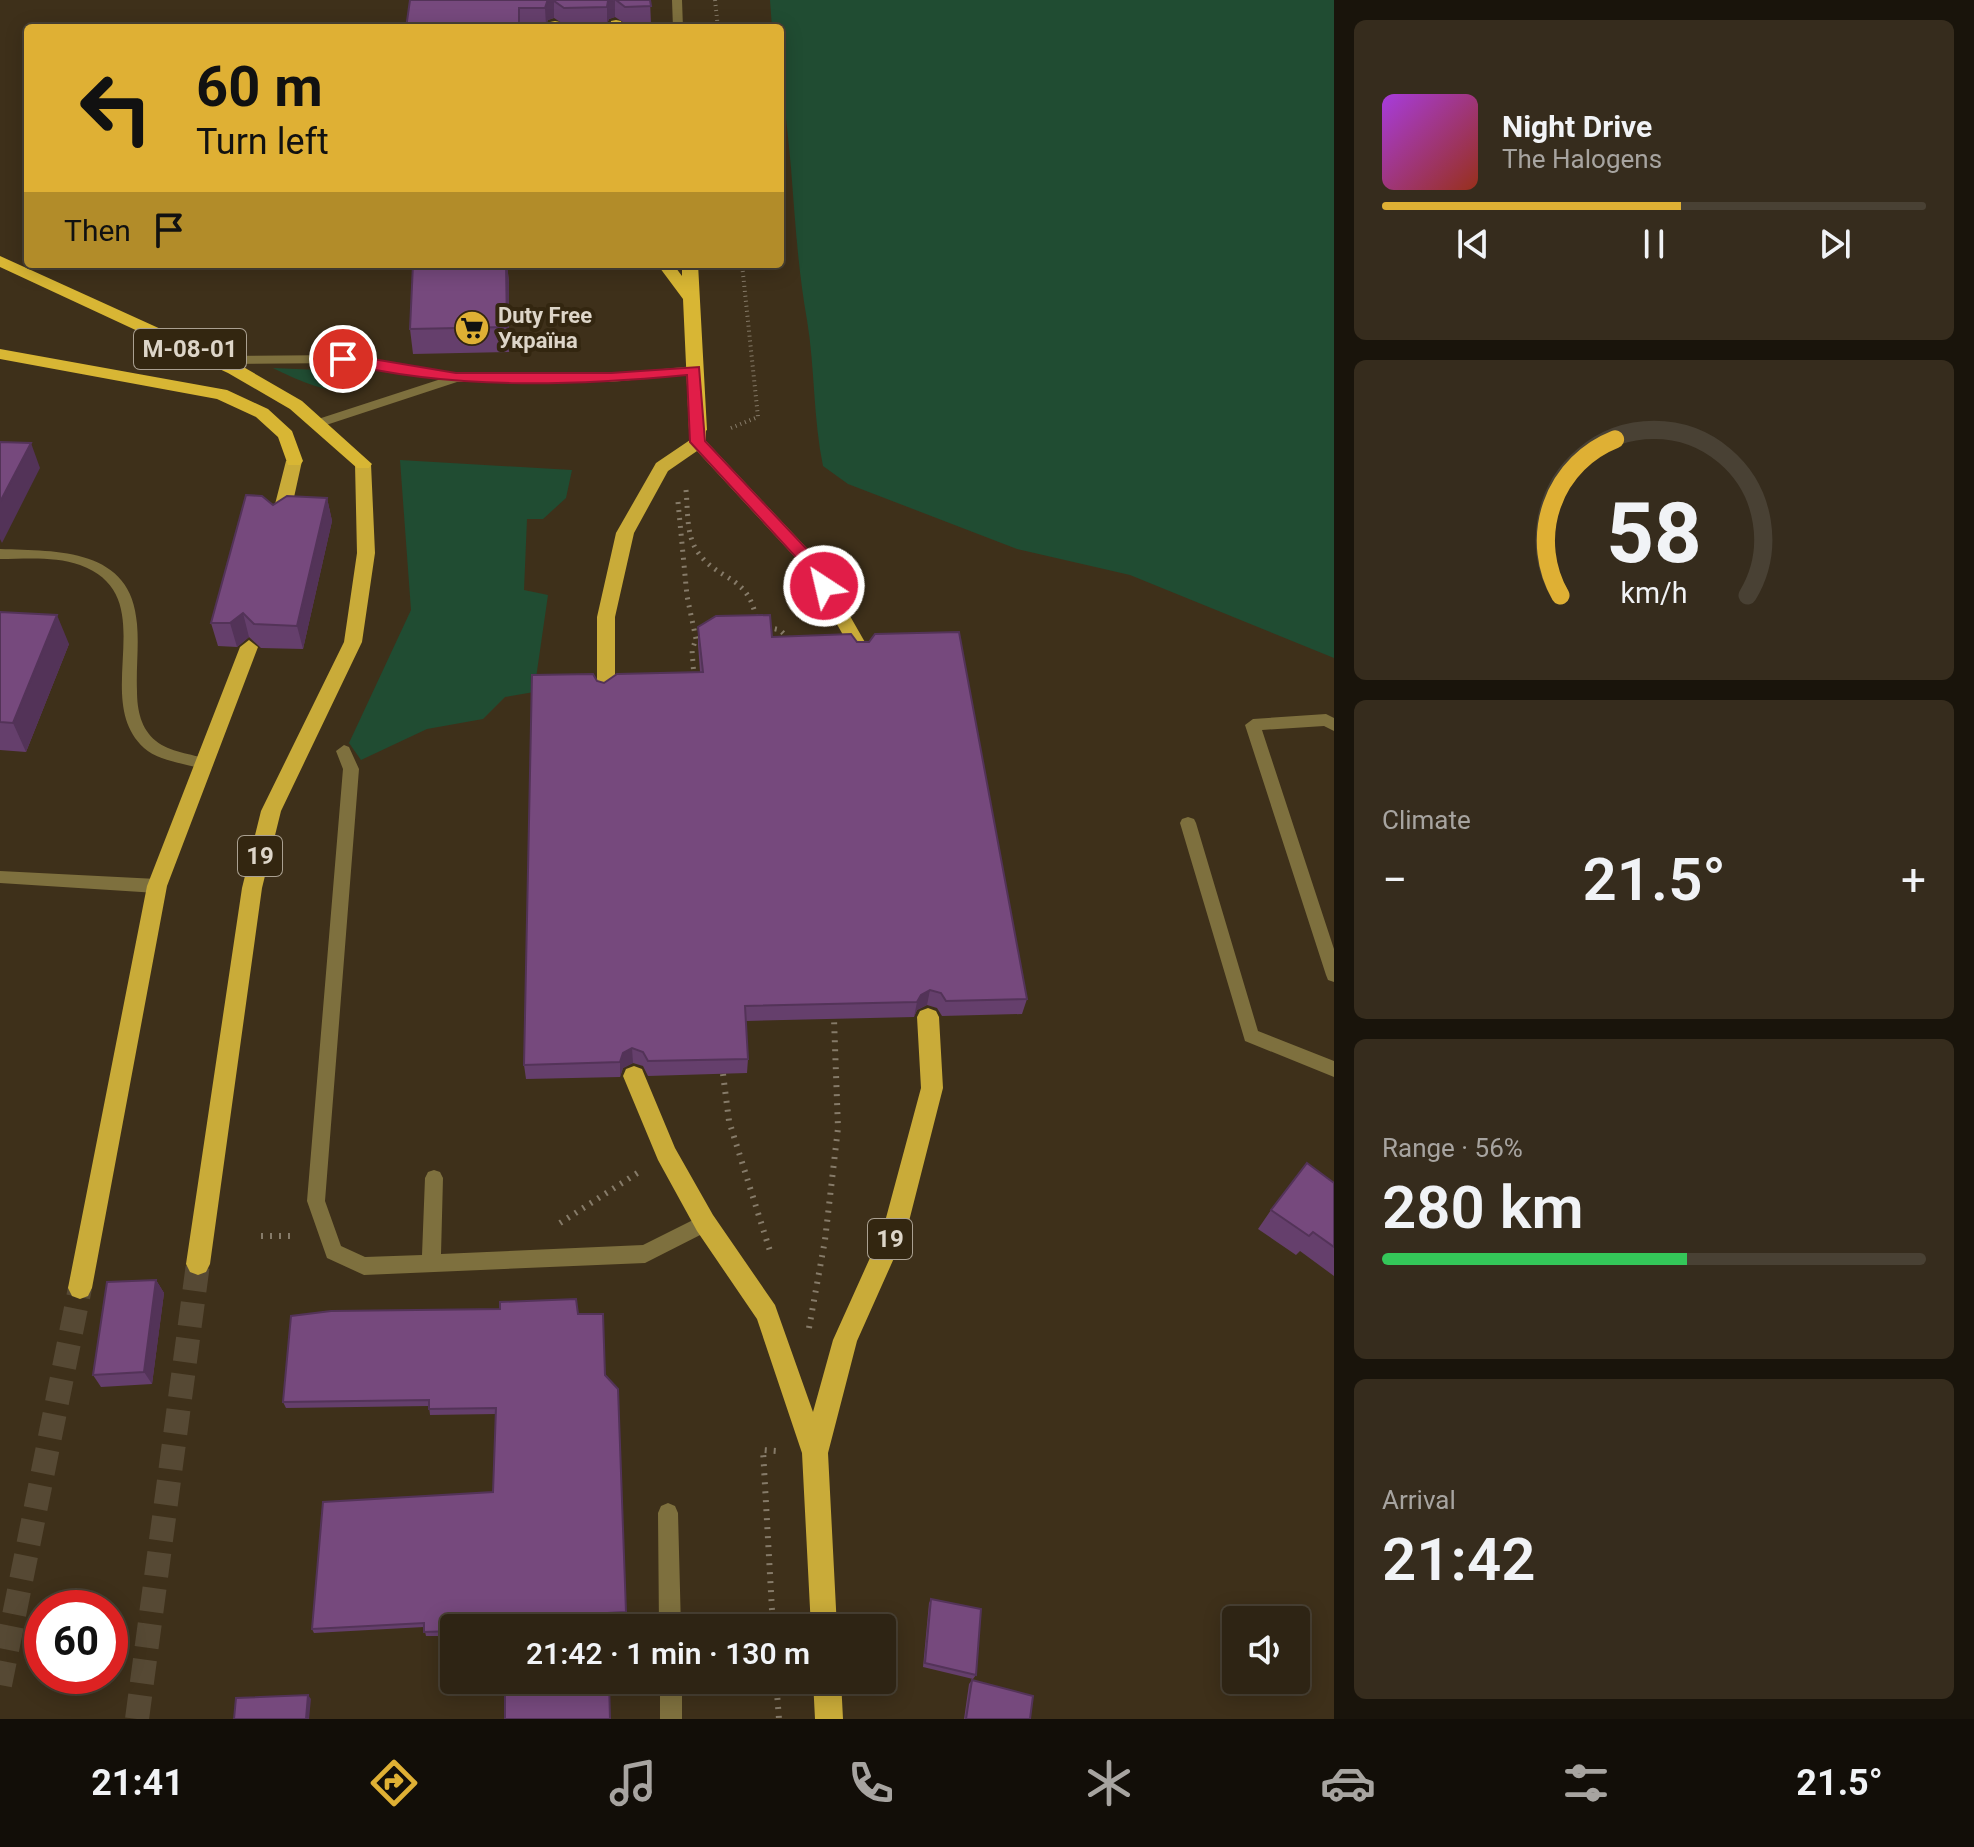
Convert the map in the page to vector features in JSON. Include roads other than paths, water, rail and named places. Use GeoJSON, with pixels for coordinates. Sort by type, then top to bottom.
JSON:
{"type":"FeatureCollection","features":[{"type":"Feature","properties":{"kind":"highway","name":"М-08-01"},"geometry":{"type":"LineString","coordinates":[[0,261],[213,360],[296,405],[363,464]]}},
{"type":"Feature","properties":{"kind":"highway"},"geometry":{"type":"LineString","coordinates":[[668,268],[691,298]]}},
{"type":"Feature","properties":{"kind":"highway"},"geometry":{"type":"LineString","coordinates":[[690,268],[698,436]]}},
{"type":"Feature","properties":{"kind":"highway","name":"М-08-01"},"geometry":{"type":"LineString","coordinates":[[0,354],[221,394],[262,413],[286,435],[294,461]]}},
{"type":"Feature","properties":{"kind":"main road"},"geometry":{"type":"LineString","coordinates":[[606,690],[606,617],[625,533],[662,467],[698,436],[812,564],[861,651]]}},
{"type":"Feature","properties":{"kind":"main road"},"geometry":{"type":"LineString","coordinates":[[280,520],[294,461]]}},
{"type":"Feature","properties":{"kind":"main road","name":"19"},"geometry":{"type":"LineString","coordinates":[[198,1264],[252,888],[271,811],[353,642],[366,553],[363,464]]}},
{"type":"Feature","properties":{"kind":"main road"},"geometry":{"type":"LineString","coordinates":[[80,1288],[157,886],[249,647]]}},
{"type":"Feature","properties":{"kind":"main road","name":"19"},"geometry":{"type":"LineString","coordinates":[[815,1453],[845,1340],[895,1229],[932,1088],[928,1017]]}},
{"type":"Feature","properties":{"kind":"main road","name":"19"},"geometry":{"type":"LineString","coordinates":[[634,1076],[666,1153],[705,1223],[767,1313],[815,1453],[823,1614]]}},
{"type":"Feature","properties":{"kind":"main road"},"geometry":{"type":"LineString","coordinates":[[828,1694],[829,1719]]}},
{"type":"Feature","properties":{"kind":"lane"},"geometry":{"type":"LineString","coordinates":[[677,0],[678,24]]}},
{"type":"Feature","properties":{"kind":"lane"},"geometry":{"type":"LineString","coordinates":[[213,360],[343,359],[456,378],[611,378],[694,370]]}},
{"type":"Feature","properties":{"kind":"lane"},"geometry":{"type":"LineString","coordinates":[[317,424],[456,378]]}},
{"type":"Feature","properties":{"kind":"lane"},"geometry":{"type":"LineString","coordinates":[[0,554],[86,562],[104,571],[126,598],[132,634],[127,675],[131,716],[149,745],[202,763]]}},
{"type":"Feature","properties":{"kind":"lane"},"geometry":{"type":"LineString","coordinates":[[1334,725],[1326,720],[1253,725],[1334,975]]}},
{"type":"Feature","properties":{"kind":"lane"},"geometry":{"type":"LineString","coordinates":[[344,751],[351,769],[316,1201],[334,1252],[364,1266],[645,1254],[705,1223]]}},
{"type":"Feature","properties":{"kind":"lane"},"geometry":{"type":"LineString","coordinates":[[1188,823],[1251,1036],[1334,1069]]}},
{"type":"Feature","properties":{"kind":"lane"},"geometry":{"type":"LineString","coordinates":[[0,877],[157,886]]}},
{"type":"Feature","properties":{"kind":"lane"},"geometry":{"type":"LineString","coordinates":[[431,1264],[434,1178]]}},
{"type":"Feature","properties":{"kind":"lane"},"geometry":{"type":"LineString","coordinates":[[668,1513],[670,1614]]}},
{"type":"Feature","properties":{"kind":"lane"},"geometry":{"type":"LineString","coordinates":[[671,1694],[671,1719]]}},
{"type":"Feature","properties":{"kind":"tunnel"},"geometry":{"type":"LineString","coordinates":[[137,1719],[198,1264]]}},
{"type":"Feature","properties":{"kind":"tunnel"},"geometry":{"type":"LineString","coordinates":[[0,1685],[80,1288]]}},
{"type":"Feature","properties":{"kind":"place","name":"Duty Free Україна"},"geometry":{"type":"Point","coordinates":[472,328]}}]}
